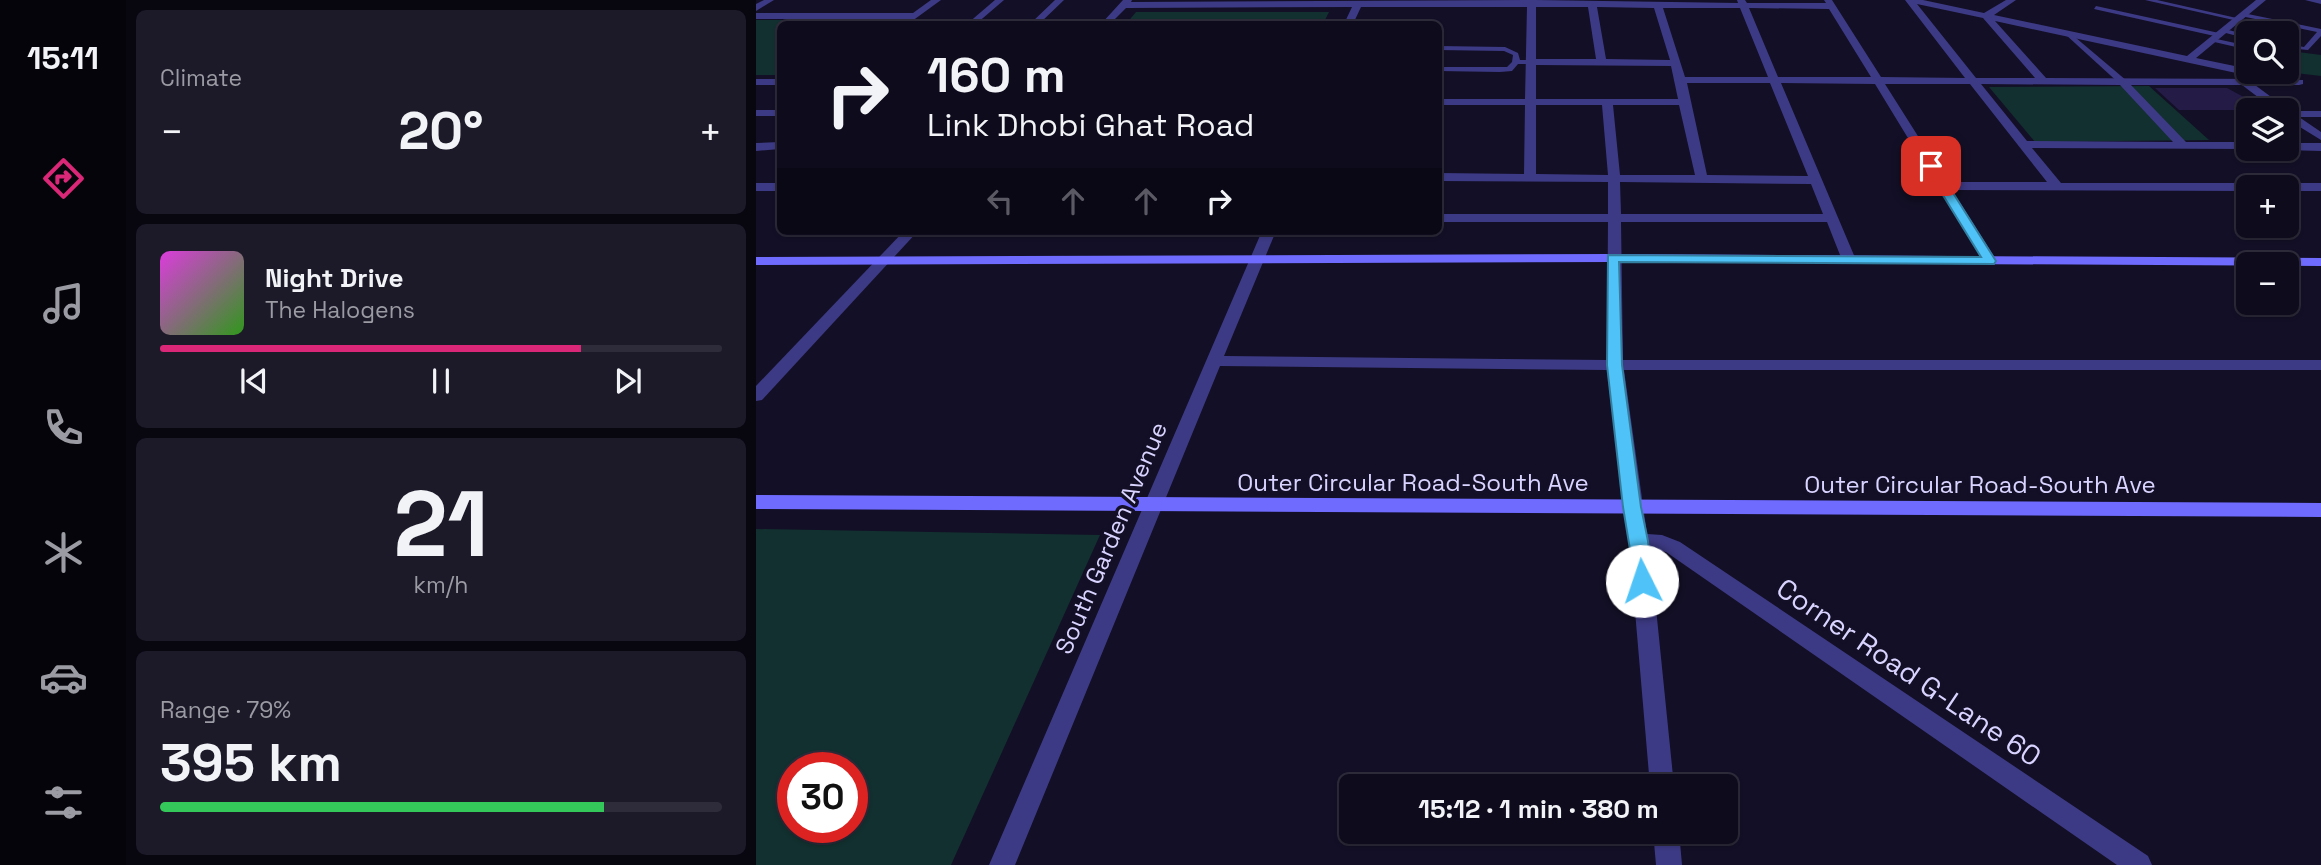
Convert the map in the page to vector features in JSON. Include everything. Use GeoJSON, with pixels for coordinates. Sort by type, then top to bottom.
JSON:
{"type":"FeatureCollection","features":[{"type":"Feature","properties":{"kind":"street"},"geometry":{"type":"LineString","coordinates":[[756,8],[770,0]]}},
{"type":"Feature","properties":{"kind":"street"},"geometry":{"type":"LineString","coordinates":[[908,21],[937,0]]}},
{"type":"Feature","properties":{"kind":"street"},"geometry":{"type":"LineString","coordinates":[[975,21],[1000,0]]}},
{"type":"Feature","properties":{"kind":"street"},"geometry":{"type":"LineString","coordinates":[[1037,21],[1060,0]]}},
{"type":"Feature","properties":{"kind":"street"},"geometry":{"type":"LineString","coordinates":[[1910,0],[2236,69]]}},
{"type":"Feature","properties":{"kind":"street"},"geometry":{"type":"LineString","coordinates":[[1910,0],[2056,185]]}},
{"type":"Feature","properties":{"kind":"street"},"geometry":{"type":"LineString","coordinates":[[1986,16],[2011,0]]}},
{"type":"Feature","properties":{"kind":"street"},"geometry":{"type":"LineString","coordinates":[[2189,59],[2262,0]]}},
{"type":"Feature","properties":{"kind":"street"},"geometry":{"type":"LineString","coordinates":[[1108,21],[1126,2],[1830,3],[1990,261]]}},
{"type":"Feature","properties":{"kind":"street"},"geometry":{"type":"LineString","coordinates":[[1350,21],[1358,2]]}},
{"type":"Feature","properties":{"kind":"street"},"geometry":{"type":"LineString","coordinates":[[1530,177],[1532,2]]}},
{"type":"Feature","properties":{"kind":"street"},"geometry":{"type":"LineString","coordinates":[[1742,3],[1777,81],[1849,260]]}},
{"type":"Feature","properties":{"kind":"street"},"geometry":{"type":"LineString","coordinates":[[1592,4],[1602,63]]}},
{"type":"Feature","properties":{"kind":"street"},"geometry":{"type":"LineString","coordinates":[[1657,4],[1681,80],[1702,178]]}},
{"type":"Feature","properties":{"kind":"street"},"geometry":{"type":"LineString","coordinates":[[756,16],[915,16]]}},
{"type":"Feature","properties":{"kind":"street"},"geometry":{"type":"LineString","coordinates":[[1986,16],[2044,82]]}},
{"type":"Feature","properties":{"kind":"street"},"geometry":{"type":"LineString","coordinates":[[1532,62],[1675,63]]}},
{"type":"Feature","properties":{"kind":"street"},"geometry":{"type":"LineString","coordinates":[[1681,80],[2236,84]]}},
{"type":"Feature","properties":{"kind":"street"},"geometry":{"type":"LineString","coordinates":[[756,82],[777,82]]}},
{"type":"Feature","properties":{"kind":"street"},"geometry":{"type":"LineString","coordinates":[[2124,83],[2183,146]]}},
{"type":"Feature","properties":{"kind":"street"},"geometry":{"type":"LineString","coordinates":[[2247,84],[2266,98]]}},
{"type":"Feature","properties":{"kind":"street"},"geometry":{"type":"LineString","coordinates":[[1442,102],[1684,102]]}},
{"type":"Feature","properties":{"kind":"street"},"geometry":{"type":"LineString","coordinates":[[1607,102],[1614,178],[1615,365],[1632,507],[1639,541],[1661,774]]}},
{"type":"Feature","properties":{"kind":"street"},"geometry":{"type":"LineString","coordinates":[[756,113],[777,113]]}},
{"type":"Feature","properties":{"kind":"street"},"geometry":{"type":"LineString","coordinates":[[2299,114],[2321,114]]}},
{"type":"Feature","properties":{"kind":"street"},"geometry":{"type":"LineString","coordinates":[[2299,122],[2321,137]]}},
{"type":"Feature","properties":{"kind":"street"},"geometry":{"type":"LineString","coordinates":[[2022,144],[2236,146]]}},
{"type":"Feature","properties":{"kind":"street"},"geometry":{"type":"LineString","coordinates":[[756,146],[777,146]]}},
{"type":"Feature","properties":{"kind":"street"},"geometry":{"type":"LineString","coordinates":[[2299,147],[2321,147]]}},
{"type":"Feature","properties":{"kind":"street"},"geometry":{"type":"LineString","coordinates":[[1442,177],[1815,180]]}},
{"type":"Feature","properties":{"kind":"street"},"geometry":{"type":"LineString","coordinates":[[1944,186],[2321,187]]}},
{"type":"Feature","properties":{"kind":"street"},"geometry":{"type":"LineString","coordinates":[[756,187],[777,187]]}},
{"type":"Feature","properties":{"kind":"street"},"geometry":{"type":"LineString","coordinates":[[1442,218],[1832,218]]}},
{"type":"Feature","properties":{"kind":"street"},"geometry":{"type":"LineString","coordinates":[[756,396],[907,235]]}},
{"type":"Feature","properties":{"kind":"street","name":"South Garden Avenue"},"geometry":{"type":"LineString","coordinates":[[1002,865],[1267,235]]}},
{"type":"Feature","properties":{"kind":"street"},"geometry":{"type":"LineString","coordinates":[[756,261],[1613,258],[2321,262]]}},
{"type":"Feature","properties":{"kind":"street"},"geometry":{"type":"LineString","coordinates":[[1213,361],[1615,365],[2321,365]]}},
{"type":"Feature","properties":{"kind":"street","name":"Outer Circular Road-South Ave"},"geometry":{"type":"LineString","coordinates":[[756,502],[2321,510]]}},
{"type":"Feature","properties":{"kind":"street","name":"Corner Road G-Lane 60"},"geometry":{"type":"LineString","coordinates":[[1639,541],[1662,542],[1672,547],[2140,865]]}},
{"type":"Feature","properties":{"kind":"street"},"geometry":{"type":"LineString","coordinates":[[1668,844],[1670,865]]}},
{"type":"Feature","properties":{"kind":"lane"},"geometry":{"type":"LineString","coordinates":[[2148,0],[2321,32]]}},
{"type":"Feature","properties":{"kind":"lane"},"geometry":{"type":"LineString","coordinates":[[2308,0],[2321,2]]}},
{"type":"Feature","properties":{"kind":"lane"},"geometry":{"type":"LineString","coordinates":[[2096,8],[2219,35],[2236,36]]}},
{"type":"Feature","properties":{"kind":"lane"},"geometry":{"type":"LineString","coordinates":[[2299,48],[2306,49],[2321,32]]}},
{"type":"Feature","properties":{"kind":"lane"},"geometry":{"type":"LineString","coordinates":[[2067,33],[2124,83]]}},
{"type":"Feature","properties":{"kind":"lane"},"geometry":{"type":"LineString","coordinates":[[2219,35],[2236,42]]}},
{"type":"Feature","properties":{"kind":"lane"},"geometry":{"type":"LineString","coordinates":[[1442,48],[1505,49],[1516,54],[1516,62]]}},
{"type":"Feature","properties":{"kind":"lane"},"geometry":{"type":"LineString","coordinates":[[1442,69],[1509,69],[1516,62],[1532,62]]}},
{"type":"Feature","properties":{"kind":"green space"},"geometry":{"type":"Polygon","coordinates":[[[1136,12],[1329,12],[1324,21],[1128,21],[1136,12]]]}},
{"type":"Feature","properties":{"kind":"green space"},"geometry":{"type":"Polygon","coordinates":[[[756,20],[889,20],[777,21],[777,75],[756,75],[756,20]]]}},
{"type":"Feature","properties":{"kind":"green space"},"geometry":{"type":"Polygon","coordinates":[[[2299,52],[2321,55],[2321,76],[2299,73],[2299,52]]]}},
{"type":"Feature","properties":{"kind":"green space"},"geometry":{"type":"Polygon","coordinates":[[[2149,86],[2209,140],[2035,142],[1989,87],[2149,86]]]}},
{"type":"Feature","properties":{"kind":"green space"},"geometry":{"type":"Polygon","coordinates":[[[946,235],[1227,235],[1227,236],[946,235]]]}},
{"type":"Feature","properties":{"kind":"green space"},"geometry":{"type":"Polygon","coordinates":[[[756,529],[1100,535],[951,865],[756,865],[756,529]]]}},
{"type":"Feature","properties":{"kind":"building"},"geometry":{"type":"Polygon","coordinates":[[[2155,88],[2227,88],[2246,98],[2236,98],[2236,110],[2179,110],[2155,88]]]}},
{"type":"Feature","properties":{"kind":"route"},"geometry":{"type":"LineString","coordinates":[[1642,581],[1615,365],[1613,258],[1990,261],[1931,166]]}}]}
